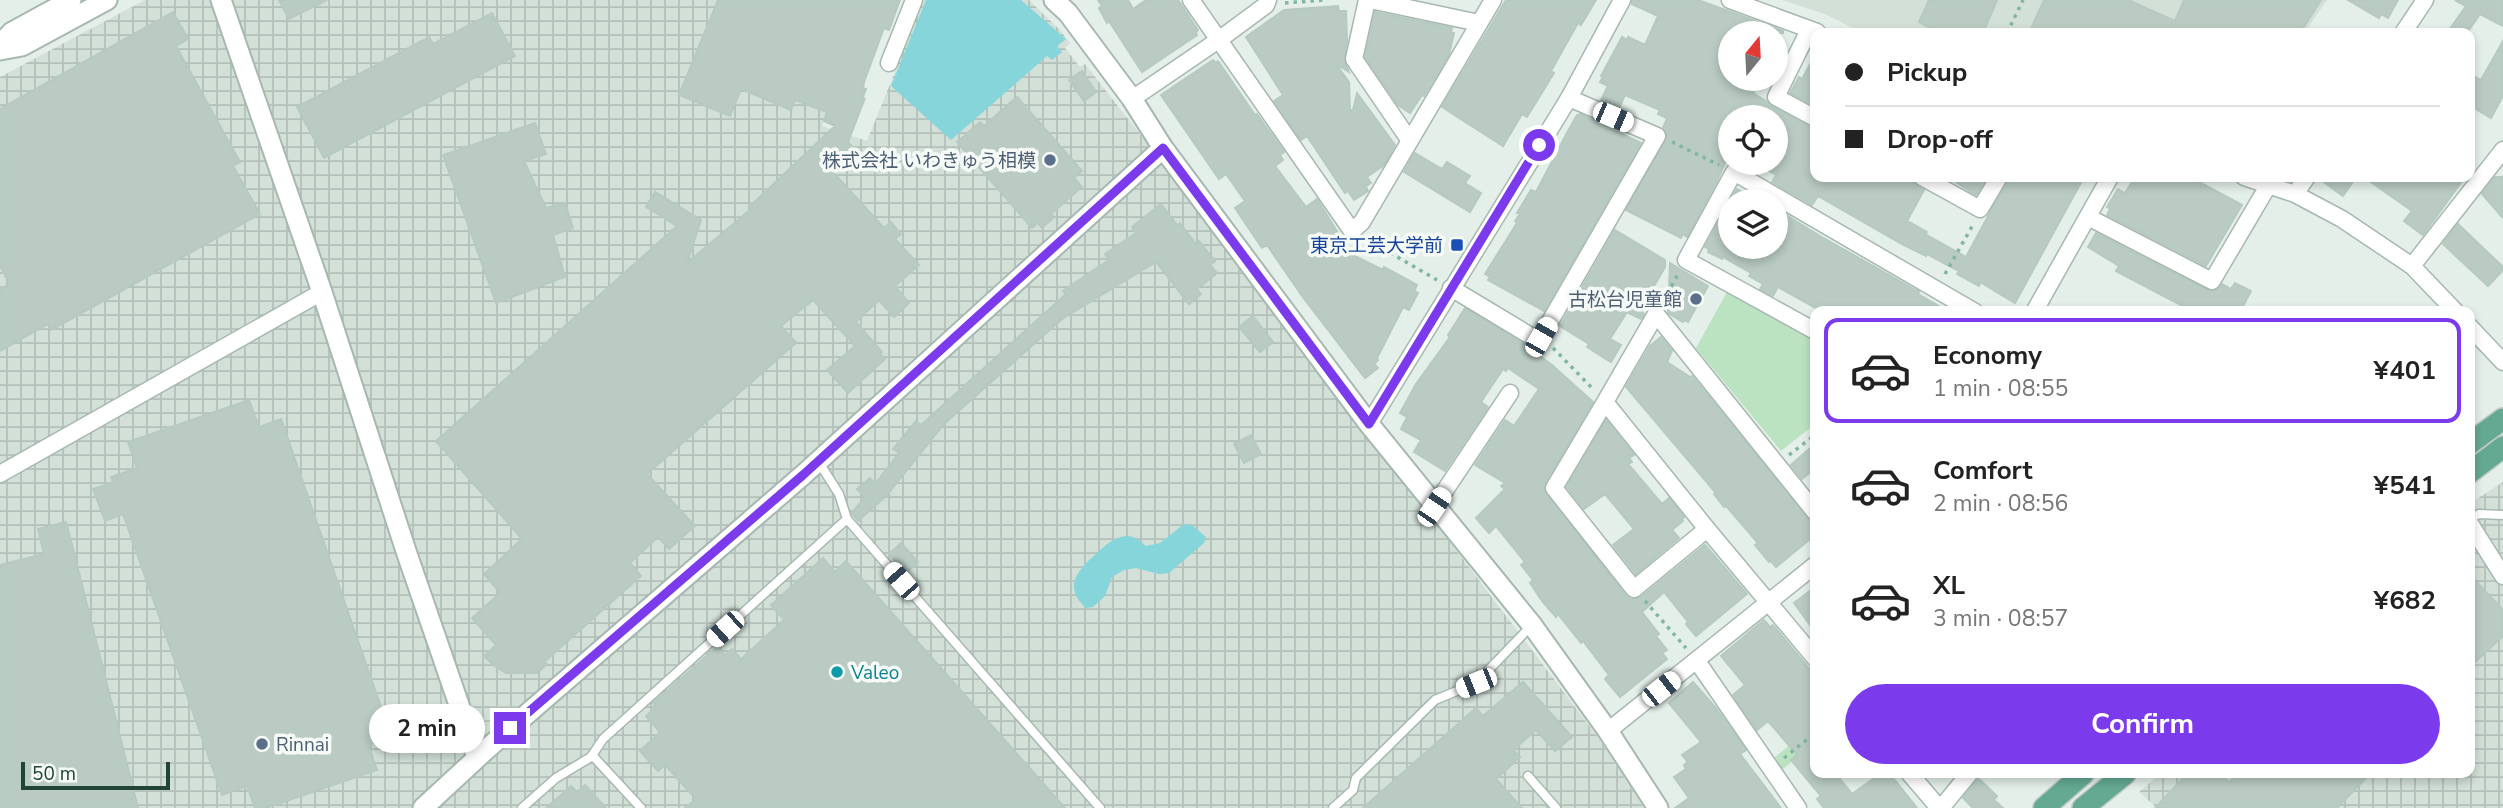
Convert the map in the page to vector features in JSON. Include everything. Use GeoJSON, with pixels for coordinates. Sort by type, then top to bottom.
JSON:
{"type":"FeatureCollection","features":[{"type":"Feature","properties":{"kind":"main road"},"geometry":{"type":"LineString","coordinates":[[2475,440],[2503,419]]}},
{"type":"Feature","properties":{"kind":"main road"},"geometry":{"type":"LineString","coordinates":[[2475,468],[2503,447]]}},
{"type":"Feature","properties":{"kind":"main road"},"geometry":{"type":"LineString","coordinates":[[2044,808],[2078,778]]}},
{"type":"Feature","properties":{"kind":"main road"},"geometry":{"type":"LineString","coordinates":[[2095,804],[2121,778]]}},
{"type":"Feature","properties":{"kind":"street"},"geometry":{"type":"LineString","coordinates":[[0,48],[12,32],[71,0]]}},
{"type":"Feature","properties":{"kind":"street"},"geometry":{"type":"LineString","coordinates":[[0,48],[22,46],[107,0]]}},
{"type":"Feature","properties":{"kind":"street"},"geometry":{"type":"LineString","coordinates":[[221,0],[322,292],[406,551],[477,757]]}},
{"type":"Feature","properties":{"kind":"street"},"geometry":{"type":"LineString","coordinates":[[888,53],[914,0]]}},
{"type":"Feature","properties":{"kind":"street"},"geometry":{"type":"LineString","coordinates":[[1054,0],[1068,13],[1132,99],[1163,148],[1369,424],[1532,625],[1608,731],[1658,808]]}},
{"type":"Feature","properties":{"kind":"street"},"geometry":{"type":"LineString","coordinates":[[1191,0],[1352,231],[1362,222],[1493,0]]}},
{"type":"Feature","properties":{"kind":"street"},"geometry":{"type":"LineString","coordinates":[[1410,141],[1354,60],[1369,0],[1479,23]]}},
{"type":"Feature","properties":{"kind":"street"},"geometry":{"type":"LineString","coordinates":[[1369,424],[1569,97],[1622,0]]}},
{"type":"Feature","properties":{"kind":"street"},"geometry":{"type":"LineString","coordinates":[[1730,0],[1810,30]]}},
{"type":"Feature","properties":{"kind":"street"},"geometry":{"type":"LineString","coordinates":[[2406,28],[2425,0]]}},
{"type":"Feature","properties":{"kind":"street"},"geometry":{"type":"LineString","coordinates":[[1132,99],[1220,39],[1267,2]]}},
{"type":"Feature","properties":{"kind":"street"},"geometry":{"type":"LineString","coordinates":[[1810,38],[1776,97],[1810,115]]}},
{"type":"Feature","properties":{"kind":"street"},"geometry":{"type":"LineString","coordinates":[[1451,288],[1534,338],[1541,337],[1657,136],[1569,97]]}},
{"type":"Feature","properties":{"kind":"street"},"geometry":{"type":"LineString","coordinates":[[423,808],[477,757],[818,461],[1163,148]]}},
{"type":"Feature","properties":{"kind":"street"},"geometry":{"type":"LineString","coordinates":[[2412,266],[2503,150]]}},
{"type":"Feature","properties":{"kind":"street"},"geometry":{"type":"LineString","coordinates":[[1732,175],[1686,260],[1810,328]]}},
{"type":"Feature","properties":{"kind":"street"},"geometry":{"type":"LineString","coordinates":[[1739,175],[1965,306]]}},
{"type":"Feature","properties":{"kind":"street"},"geometry":{"type":"LineString","coordinates":[[1931,182],[1980,209],[1996,182]]}},
{"type":"Feature","properties":{"kind":"street"},"geometry":{"type":"LineString","coordinates":[[2037,306],[2107,182]]}},
{"type":"Feature","properties":{"kind":"street"},"geometry":{"type":"LineString","coordinates":[[2257,182],[2295,194],[2342,219],[2412,266],[2450,306]]}},
{"type":"Feature","properties":{"kind":"street"},"geometry":{"type":"LineString","coordinates":[[2295,194],[2303,182]]}},
{"type":"Feature","properties":{"kind":"street"},"geometry":{"type":"LineString","coordinates":[[2088,217],[2212,281],[2268,186]]}},
{"type":"Feature","properties":{"kind":"street"},"geometry":{"type":"LineString","coordinates":[[0,474],[322,292]]}},
{"type":"Feature","properties":{"kind":"street"},"geometry":{"type":"LineString","coordinates":[[1707,529],[1634,589],[1554,488],[1656,314],[1810,506]]}},
{"type":"Feature","properties":{"kind":"street"},"geometry":{"type":"LineString","coordinates":[[2475,332],[2503,362]]}},
{"type":"Feature","properties":{"kind":"street"},"geometry":{"type":"LineString","coordinates":[[1434,507],[1510,393]]}},
{"type":"Feature","properties":{"kind":"street"},"geometry":{"type":"LineString","coordinates":[[1605,402],[1810,652]]}},
{"type":"Feature","properties":{"kind":"street"},"geometry":{"type":"LineString","coordinates":[[2475,531],[2503,576]]}},
{"type":"Feature","properties":{"kind":"street"},"geometry":{"type":"LineString","coordinates":[[1608,731],[1810,569]]}},
{"type":"Feature","properties":{"kind":"street"},"geometry":{"type":"LineString","coordinates":[[1697,661],[1798,808]]}},
{"type":"Feature","properties":{"kind":"street"},"geometry":{"type":"LineString","coordinates":[[1914,778],[1940,808],[1966,778]]}},
{"type":"Feature","properties":{"kind":"lane"},"geometry":{"type":"LineString","coordinates":[[818,461],[839,494],[847,520],[1100,808]]}},
{"type":"Feature","properties":{"kind":"lane"},"geometry":{"type":"LineString","coordinates":[[2475,517],[2479,514],[2503,515]]}},
{"type":"Feature","properties":{"kind":"lane"},"geometry":{"type":"LineString","coordinates":[[522,808],[556,778],[592,755],[603,739],[847,520]]}},
{"type":"Feature","properties":{"kind":"lane"},"geometry":{"type":"LineString","coordinates":[[1334,808],[1353,790],[1356,778],[1435,700],[1476,683],[1532,625]]}},
{"type":"Feature","properties":{"kind":"lane"},"geometry":{"type":"LineString","coordinates":[[592,755],[641,808]]}},
{"type":"Feature","properties":{"kind":"lane"},"geometry":{"type":"LineString","coordinates":[[1528,776],[1556,808]]}},
{"type":"Feature","properties":{"kind":"path"},"geometry":{"type":"LineString","coordinates":[[1267,2],[1324,0]]}},
{"type":"Feature","properties":{"kind":"path"},"geometry":{"type":"LineString","coordinates":[[2009,28],[2023,0]]}},
{"type":"Feature","properties":{"kind":"path"},"geometry":{"type":"LineString","coordinates":[[1657,136],[1718,165]]}},
{"type":"Feature","properties":{"kind":"path"},"geometry":{"type":"LineString","coordinates":[[1936,289],[1980,209]]}},
{"type":"Feature","properties":{"kind":"path"},"geometry":{"type":"LineString","coordinates":[[1352,231],[1451,288]]}},
{"type":"Feature","properties":{"kind":"path"},"geometry":{"type":"LineString","coordinates":[[1656,314],[1686,260]]}},
{"type":"Feature","properties":{"kind":"path"},"geometry":{"type":"LineString","coordinates":[[1541,337],[1605,402]]}},
{"type":"Feature","properties":{"kind":"path"},"geometry":{"type":"LineString","coordinates":[[1778,464],[1810,439]]}},
{"type":"Feature","properties":{"kind":"path"},"geometry":{"type":"LineString","coordinates":[[1634,589],[1697,661]]}},
{"type":"Feature","properties":{"kind":"path"},"geometry":{"type":"LineString","coordinates":[[1771,768],[1810,737]]}},
{"type":"Feature","properties":{"kind":"shaded area"},"geometry":{"type":"Polygon","coordinates":[[[145,0],[868,0],[822,126],[867,141],[924,0],[1029,0],[1060,30],[1070,43],[1065,48],[1080,67],[1085,64],[1176,180],[1600,740],[1644,808],[0,808],[0,77],[145,0]]]}},
{"type":"Feature","properties":{"kind":"shaded area"},"geometry":{"type":"Polygon","coordinates":[[[1782,0],[2327,0],[2307,28],[1853,28],[1825,14],[1782,0]]]}},
{"type":"Feature","properties":{"kind":"shaded area"},"geometry":{"type":"Polygon","coordinates":[[[2503,482],[2503,808],[2157,808],[2139,792],[2155,778],[2475,778],[2475,500],[2503,482]]]}},
{"type":"Feature","properties":{"kind":"green space"},"geometry":{"type":"Polygon","coordinates":[[[1727,292],[1810,338],[1810,428],[1781,451],[1696,348],[1727,292]]]}},
{"type":"Feature","properties":{"kind":"green space"},"geometry":{"type":"Polygon","coordinates":[[[1810,728],[1810,746],[1782,770],[1774,758],[1810,728]]]}},
{"type":"Feature","properties":{"kind":"water"},"geometry":{"type":"Polygon","coordinates":[[[926,0],[1021,0],[1066,39],[1057,46],[1062,52],[1052,60],[1047,56],[951,140],[891,86],[926,0]]]}},
{"type":"Feature","properties":{"kind":"water"},"geometry":{"type":"Polygon","coordinates":[[[1184,524],[1192,525],[1206,537],[1204,543],[1169,573],[1159,574],[1136,568],[1124,570],[1112,577],[1105,596],[1093,607],[1086,608],[1079,600],[1074,585],[1079,571],[1110,542],[1126,536],[1137,539],[1146,546],[1160,543],[1184,524]]]}},
{"type":"Feature","properties":{"kind":"building"},"geometry":{"type":"Polygon","coordinates":[[[279,0],[327,0],[289,19],[279,0]]]}},
{"type":"Feature","properties":{"kind":"building"},"geometry":{"type":"Polygon","coordinates":[[[718,0],[900,0],[889,30],[884,28],[864,82],[863,88],[866,89],[861,102],[865,98],[848,142],[855,150],[832,171],[884,228],[891,222],[901,234],[895,239],[919,265],[895,286],[909,303],[894,317],[879,300],[856,322],[885,359],[848,393],[827,370],[855,346],[813,300],[781,326],[796,343],[647,474],[695,526],[669,549],[658,537],[630,563],[641,576],[544,662],[547,664],[537,673],[506,673],[484,656],[496,645],[472,618],[500,593],[484,574],[522,539],[436,441],[677,226],[646,207],[655,192],[701,220],[687,263],[751,209],[749,207],[835,126],[824,121],[827,112],[795,100],[791,110],[741,89],[730,116],[679,95],[718,0]]]}},
{"type":"Feature","properties":{"kind":"building"},"geometry":{"type":"Polygon","coordinates":[[[1098,0],[1128,0],[1133,9],[1146,0],[1178,0],[1198,30],[1197,35],[1142,72],[1109,21],[1107,23],[1098,0]]]}},
{"type":"Feature","properties":{"kind":"building"},"geometry":{"type":"Polygon","coordinates":[[[1506,0],[1596,0],[1581,25],[1578,23],[1551,71],[1554,73],[1527,117],[1522,114],[1503,146],[1442,107],[1506,0]]]}},
{"type":"Feature","properties":{"kind":"building"},"geometry":{"type":"Polygon","coordinates":[[[1632,0],[1698,0],[1756,21],[1718,21],[1718,91],[1754,91],[1753,93],[1770,105],[1718,105],[1720,175],[1687,237],[1683,234],[1681,238],[1626,210],[1667,136],[1663,128],[1667,118],[1658,114],[1660,110],[1625,95],[1619,108],[1601,100],[1608,86],[1600,82],[1603,77],[1601,76],[1622,37],[1645,45],[1658,16],[1632,4],[1632,0]]]}},
{"type":"Feature","properties":{"kind":"building"},"geometry":{"type":"Polygon","coordinates":[[[1929,0],[1997,0],[1985,28],[1930,28],[1919,22],[1929,0]]]}},
{"type":"Feature","properties":{"kind":"building"},"geometry":{"type":"Polygon","coordinates":[[[2044,0],[2128,0],[2175,21],[2184,0],[2321,0],[2303,28],[2031,28],[2044,0]]]}},
{"type":"Feature","properties":{"kind":"building"},"geometry":{"type":"Polygon","coordinates":[[[2348,0],[2398,0],[2388,18],[2381,14],[2379,18],[2348,0]]]}},
{"type":"Feature","properties":{"kind":"building"},"geometry":{"type":"Polygon","coordinates":[[[2455,0],[2503,0],[2503,26],[2480,14],[2470,28],[2451,28],[2466,6],[2455,0]]]}},
{"type":"Feature","properties":{"kind":"building"},"geometry":{"type":"Polygon","coordinates":[[[1338,6],[1339,11],[1346,11],[1347,40],[1344,60],[1349,72],[1336,64],[1349,82],[1350,110],[1353,110],[1357,93],[1395,145],[1384,165],[1367,177],[1371,183],[1366,186],[1368,191],[1354,200],[1348,191],[1345,193],[1307,136],[1301,140],[1274,101],[1283,95],[1246,37],[1284,10],[1338,6]]]}},
{"type":"Feature","properties":{"kind":"building"},"geometry":{"type":"Polygon","coordinates":[[[173,12],[188,39],[176,46],[240,162],[233,166],[260,214],[51,330],[48,324],[0,351],[0,289],[10,284],[0,266],[0,109],[173,12]]]}},
{"type":"Feature","properties":{"kind":"building"},"geometry":{"type":"Polygon","coordinates":[[[1375,12],[1452,28],[1451,33],[1454,33],[1449,54],[1424,96],[1422,95],[1410,113],[1398,105],[1365,57],[1375,12]]]}},
{"type":"Feature","properties":{"kind":"building"},"geometry":{"type":"Polygon","coordinates":[[[492,13],[515,56],[324,158],[297,107],[429,37],[433,44],[492,13]]]}},
{"type":"Feature","properties":{"kind":"building"},"geometry":{"type":"Polygon","coordinates":[[[2503,41],[2503,96],[2491,118],[2475,109],[2475,77],[2481,80],[2503,41]]]}},
{"type":"Feature","properties":{"kind":"building"},"geometry":{"type":"Polygon","coordinates":[[[1213,60],[1216,63],[1218,61],[1284,152],[1280,155],[1283,160],[1275,166],[1306,207],[1317,199],[1351,254],[1383,270],[1384,267],[1417,285],[1414,291],[1418,293],[1409,310],[1403,307],[1374,364],[1378,368],[1365,378],[1267,245],[1262,248],[1235,208],[1245,201],[1226,174],[1219,179],[1161,95],[1213,60]]]}},
{"type":"Feature","properties":{"kind":"building"},"geometry":{"type":"Polygon","coordinates":[[[1810,64],[1810,103],[1790,93],[1799,77],[1802,79],[1810,64]]]}},
{"type":"Feature","properties":{"kind":"building"},"geometry":{"type":"Polygon","coordinates":[[[1082,71],[1096,92],[1084,101],[1069,80],[1082,71]]]}},
{"type":"Feature","properties":{"kind":"building"},"geometry":{"type":"Polygon","coordinates":[[[1017,97],[1082,171],[1074,178],[1082,187],[1051,214],[1054,217],[1042,228],[1038,223],[1032,228],[957,142],[980,122],[984,126],[1017,97]]]}},
{"type":"Feature","properties":{"kind":"building"},"geometry":{"type":"Polygon","coordinates":[[[1580,114],[1641,143],[1544,311],[1488,280],[1490,277],[1485,274],[1517,223],[1515,221],[1520,214],[1517,213],[1531,190],[1536,192],[1577,115],[1580,114]]]}},
{"type":"Feature","properties":{"kind":"building"},"geometry":{"type":"Polygon","coordinates":[[[1788,114],[1810,126],[1810,182],[1913,182],[1924,190],[1907,221],[1966,257],[2006,182],[2081,182],[2015,303],[1980,282],[1979,286],[1957,274],[1959,271],[1902,244],[1818,196],[1812,205],[1772,182],[1776,175],[1788,175],[1788,114]]]}},
{"type":"Feature","properties":{"kind":"building"},"geometry":{"type":"Polygon","coordinates":[[[535,123],[546,154],[524,161],[546,208],[565,203],[573,228],[553,235],[565,277],[496,303],[443,155],[535,123]]]}},
{"type":"Feature","properties":{"kind":"building"},"geometry":{"type":"Polygon","coordinates":[[[1415,153],[1442,169],[1447,162],[1470,176],[1465,183],[1481,193],[1470,212],[1404,172],[1415,153]]]}},
{"type":"Feature","properties":{"kind":"building"},"geometry":{"type":"Polygon","coordinates":[[[2495,177],[2503,177],[2503,218],[2482,194],[2495,177]]]}},
{"type":"Feature","properties":{"kind":"building"},"geometry":{"type":"Polygon","coordinates":[[[1956,182],[1984,182],[1976,195],[1956,182]]]}},
{"type":"Feature","properties":{"kind":"building"},"geometry":{"type":"Polygon","coordinates":[[[2132,182],[2199,182],[2242,205],[2206,266],[2107,215],[2110,209],[2107,207],[2118,189],[2125,193],[2132,182]]]}},
{"type":"Feature","properties":{"kind":"building"},"geometry":{"type":"Polygon","coordinates":[[[2324,182],[2353,182],[2343,196],[2324,182]]]}},
{"type":"Feature","properties":{"kind":"building"},"geometry":{"type":"Polygon","coordinates":[[[2371,182],[2461,182],[2423,235],[2404,221],[2412,211],[2371,182]]]}},
{"type":"Feature","properties":{"kind":"building"},"geometry":{"type":"Polygon","coordinates":[[[1161,204],[1177,225],[1180,223],[1196,244],[1199,241],[1215,261],[1210,265],[1217,273],[1197,289],[1201,294],[1189,304],[1156,262],[1062,319],[944,424],[886,496],[858,521],[852,513],[865,497],[857,489],[870,478],[875,484],[899,453],[893,449],[916,421],[921,425],[1066,294],[1063,291],[1109,260],[1105,254],[1136,233],[1132,227],[1161,204]]]}},
{"type":"Feature","properties":{"kind":"building"},"geometry":{"type":"Polygon","coordinates":[[[1788,216],[1939,306],[1812,306],[1778,287],[1773,296],[1760,289],[1763,284],[1749,276],[1751,273],[1726,259],[1788,259],[1788,216]]]}},
{"type":"Feature","properties":{"kind":"building"},"geometry":{"type":"Polygon","coordinates":[[[1718,223],[1718,257],[1708,252],[1709,249],[1705,247],[1718,223]]]}},
{"type":"Feature","properties":{"kind":"building"},"geometry":{"type":"Polygon","coordinates":[[[2458,224],[2503,267],[2488,286],[2443,244],[2458,224]]]}},
{"type":"Feature","properties":{"kind":"building"},"geometry":{"type":"Polygon","coordinates":[[[1615,230],[1665,260],[1665,267],[1646,300],[1624,288],[1644,314],[1641,319],[1627,312],[1610,339],[1621,345],[1611,362],[1560,326],[1615,230]]]}},
{"type":"Feature","properties":{"kind":"building"},"geometry":{"type":"Polygon","coordinates":[[[2096,233],[2207,290],[2217,290],[2222,284],[2231,289],[2235,283],[2251,291],[2243,306],[2183,306],[2116,271],[2119,266],[2088,247],[2096,233]]]}},
{"type":"Feature","properties":{"kind":"building","name":"古松台児童館"},"geometry":{"type":"Polygon","coordinates":[[[1670,263],[1708,286],[1688,322],[1668,313],[1670,263]]]}},
{"type":"Feature","properties":{"kind":"building"},"geometry":{"type":"Polygon","coordinates":[[[1465,308],[1521,342],[1552,365],[1593,402],[1544,489],[1626,596],[1631,599],[1641,597],[1705,545],[1747,594],[1696,636],[1664,592],[1642,612],[1659,634],[1656,636],[1667,650],[1662,653],[1667,659],[1620,697],[1605,679],[1609,675],[1583,641],[1581,643],[1558,614],[1556,617],[1542,601],[1530,583],[1533,580],[1521,565],[1525,562],[1496,526],[1489,533],[1476,518],[1505,489],[1501,486],[1505,483],[1475,465],[1505,420],[1514,426],[1539,389],[1508,368],[1506,371],[1503,369],[1481,402],[1488,407],[1445,471],[1414,452],[1421,440],[1401,429],[1407,417],[1400,413],[1416,384],[1450,337],[1448,335],[1465,308]]]}},
{"type":"Feature","properties":{"kind":"building"},"geometry":{"type":"Polygon","coordinates":[[[1253,316],[1273,342],[1260,352],[1239,327],[1253,316]]]}},
{"type":"Feature","properties":{"kind":"building"},"geometry":{"type":"Polygon","coordinates":[[[1661,337],[1672,351],[1667,362],[1692,376],[1810,521],[1810,539],[1776,567],[1769,562],[1755,545],[1758,543],[1726,506],[1724,507],[1714,494],[1716,493],[1626,387],[1650,346],[1661,337]]]}},
{"type":"Feature","properties":{"kind":"building"},"geometry":{"type":"Polygon","coordinates":[[[249,400],[259,427],[281,419],[391,736],[368,744],[377,770],[266,808],[255,808],[247,786],[222,795],[123,514],[105,521],[93,489],[113,483],[111,477],[137,468],[128,442],[249,400]]]}},
{"type":"Feature","properties":{"kind":"building"},"geometry":{"type":"Polygon","coordinates":[[[1606,420],[1634,455],[1629,458],[1632,462],[1628,464],[1662,504],[1669,498],[1684,517],[1672,530],[1679,538],[1636,574],[1613,545],[1634,529],[1605,494],[1584,509],[1567,487],[1606,420]]]}},
{"type":"Feature","properties":{"kind":"building"},"geometry":{"type":"Polygon","coordinates":[[[1251,435],[1261,454],[1244,463],[1234,444],[1251,435]]]}},
{"type":"Feature","properties":{"kind":"building"},"geometry":{"type":"Polygon","coordinates":[[[1810,448],[1810,472],[1802,479],[1791,465],[1810,448]]]}},
{"type":"Feature","properties":{"kind":"building"},"geometry":{"type":"Polygon","coordinates":[[[66,522],[138,808],[0,808],[0,565],[44,554],[38,529],[66,522]]]}},
{"type":"Feature","properties":{"kind":"building"},"geometry":{"type":"Polygon","coordinates":[[[901,543],[918,562],[906,573],[889,554],[901,543]]]}},
{"type":"Feature","properties":{"kind":"building","name":"Valeo"},"geometry":{"type":"Polygon","coordinates":[[[823,558],[835,572],[846,561],[1065,808],[685,808],[696,799],[665,765],[658,771],[640,751],[660,732],[646,716],[656,707],[653,703],[718,646],[725,655],[732,649],[741,659],[784,620],[771,605],[823,558]]]}},
{"type":"Feature","properties":{"kind":"building"},"geometry":{"type":"Polygon","coordinates":[[[2475,580],[2503,610],[2503,636],[2475,662],[2475,580]]]}},
{"type":"Feature","properties":{"kind":"building"},"geometry":{"type":"Polygon","coordinates":[[[1810,591],[1810,625],[1794,603],[1810,591]]]}},
{"type":"Feature","properties":{"kind":"building"},"geometry":{"type":"Polygon","coordinates":[[[1764,620],[1770,627],[1773,625],[1810,669],[1810,778],[1839,778],[1852,794],[1874,778],[1893,778],[1917,808],[1824,808],[1817,799],[1821,796],[1791,760],[1797,755],[1768,721],[1757,730],[1733,695],[1745,685],[1721,656],[1764,620]]]}},
{"type":"Feature","properties":{"kind":"building"},"geometry":{"type":"Polygon","coordinates":[[[1523,682],[1572,737],[1555,751],[1536,730],[1513,750],[1520,757],[1496,779],[1522,808],[1363,808],[1476,708],[1483,716],[1523,682]]]}},
{"type":"Feature","properties":{"kind":"building"},"geometry":{"type":"Polygon","coordinates":[[[1693,682],[1716,708],[1746,750],[1740,754],[1781,808],[1675,808],[1689,798],[1674,777],[1686,769],[1684,765],[1688,762],[1682,755],[1701,742],[1669,703],[1693,682]]]}},
{"type":"Feature","properties":{"kind":"building"},"geometry":{"type":"Polygon","coordinates":[[[1978,778],[1997,796],[1994,800],[2003,808],[1973,808],[1963,798],[1978,778]]]}},
{"type":"Feature","properties":{"kind":"building"},"geometry":{"type":"Polygon","coordinates":[[[2183,778],[2224,778],[2229,782],[2234,778],[2366,778],[2337,808],[2155,808],[2183,778]]]}},
{"type":"Feature","properties":{"kind":"building"},"geometry":{"type":"Polygon","coordinates":[[[585,785],[606,808],[546,808],[571,786],[577,792],[585,785]]]}},
{"type":"Feature","properties":{"kind":"place","name":"株式会社 いわきゅう相模"},"geometry":{"type":"Point","coordinates":[1050,160]}},
{"type":"Feature","properties":{"kind":"place","name":"東京工芸大学前"},"geometry":{"type":"Point","coordinates":[1457,245]}},
{"type":"Feature","properties":{"kind":"place","name":"古松台児童館"},"geometry":{"type":"Point","coordinates":[1696,299]}},
{"type":"Feature","properties":{"kind":"place","name":"Valeo"},"geometry":{"type":"Point","coordinates":[837,672]}},
{"type":"Feature","properties":{"kind":"place","name":"Rinnai"},"geometry":{"type":"Point","coordinates":[262,744]}},
{"type":"Feature","properties":{"kind":"route"},"geometry":{"type":"LineString","coordinates":[[510,728],[803,475],[1163,148],[1369,424],[1539,145]]}}]}
